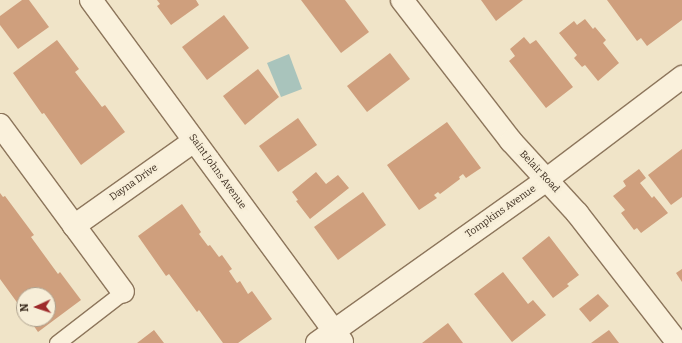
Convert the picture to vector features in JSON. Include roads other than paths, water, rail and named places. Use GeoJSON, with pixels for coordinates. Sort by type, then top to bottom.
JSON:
{"type":"FeatureCollection","features":[{"type":"Feature","properties":{"kind":"street","name":"Saint Johns Avenue"},"geometry":{"type":"LineString","coordinates":[[91,0],[194,141],[332,339]]}},
{"type":"Feature","properties":{"kind":"street","name":"Belair Road"},"geometry":{"type":"LineString","coordinates":[[402,0],[511,141],[577,213],[678,343]]}},
{"type":"Feature","properties":{"kind":"street","name":"Tompkins Avenue"},"geometry":{"type":"LineString","coordinates":[[332,339],[682,77]]}},
{"type":"Feature","properties":{"kind":"street"},"geometry":{"type":"LineString","coordinates":[[0,125],[123,292]]}},
{"type":"Feature","properties":{"kind":"street","name":"Dayna Drive"},"geometry":{"type":"LineString","coordinates":[[74,226],[194,141]]}},
{"type":"Feature","properties":{"kind":"lane"},"geometry":{"type":"LineString","coordinates":[[57,343],[123,292]]}},
{"type":"Feature","properties":{"kind":"water"},"geometry":{"type":"Polygon","coordinates":[[[289,54],[302,89],[281,97],[267,63],[289,54]]]}}]}
